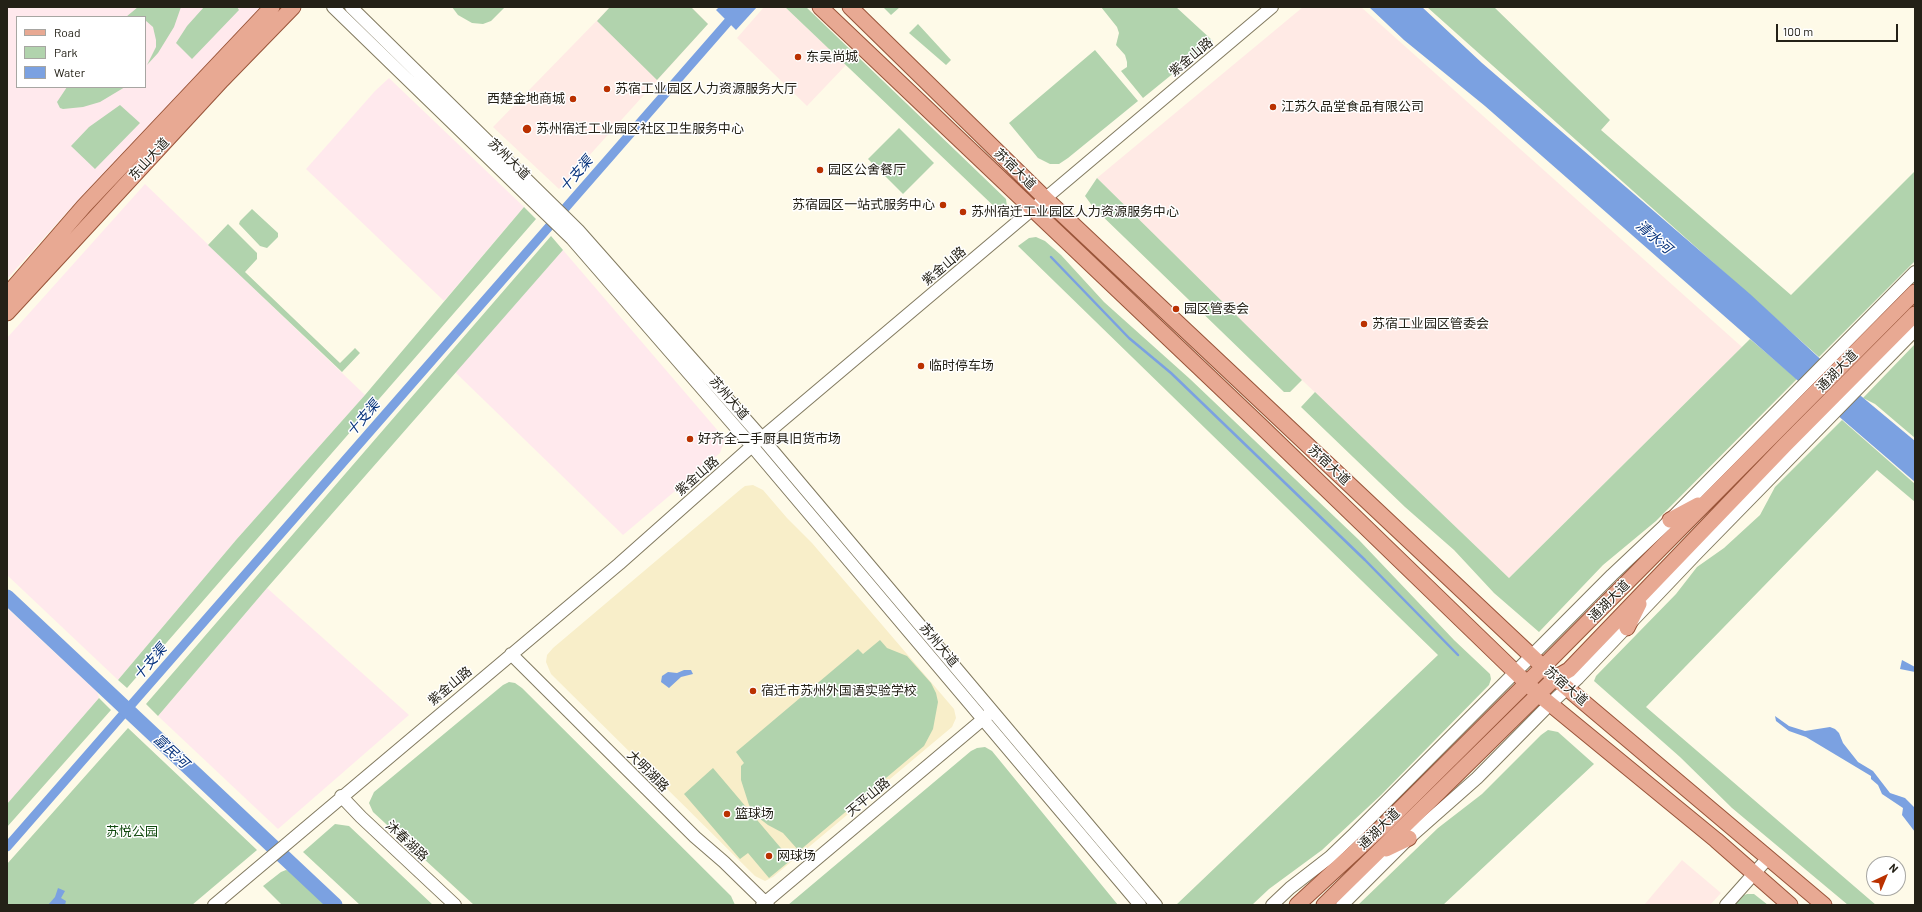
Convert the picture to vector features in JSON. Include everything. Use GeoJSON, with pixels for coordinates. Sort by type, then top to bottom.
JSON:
{"type":"FeatureCollection","features":[{"type":"Feature","properties":{"kind":"main road","name":"东山大道"},"geometry":{"type":"LineString","coordinates":[[7,295],[84,206],[272,7]]}},
{"type":"Feature","properties":{"kind":"main road","name":"东山大道"},"geometry":{"type":"LineString","coordinates":[[7,313],[217,85],[293,7]]}},
{"type":"Feature","properties":{"kind":"main road","name":"苏宿大道"},"geometry":{"type":"LineString","coordinates":[[820,7],[1262,427],[1544,699],[1610,752],[1790,905]]}},
{"type":"Feature","properties":{"kind":"main road","name":"苏宿大道"},"geometry":{"type":"LineString","coordinates":[[850,7],[1046,199],[1532,657],[1824,905]]}},
{"type":"Feature","properties":{"kind":"main road","name":"通湖大道"},"geometry":{"type":"LineString","coordinates":[[1297,905],[1383,826],[1715,495],[1784,445],[1837,361],[1915,292]]}},
{"type":"Feature","properties":{"kind":"main road","name":"通湖大道"},"geometry":{"type":"LineString","coordinates":[[1325,904],[1374,855],[1544,699],[1555,678],[1568,670],[1784,445],[1860,378],[1915,314]]}},
{"type":"Feature","properties":{"kind":"main road"},"geometry":{"type":"LineString","coordinates":[[1670,520],[1715,495]]}},
{"type":"Feature","properties":{"kind":"main road"},"geometry":{"type":"LineString","coordinates":[[1627,628],[1647,589]]}},
{"type":"Feature","properties":{"kind":"main road"},"geometry":{"type":"LineString","coordinates":[[1374,855],[1409,838]]}},
{"type":"Feature","properties":{"kind":"street","name":"苏州大道"},"geometry":{"type":"LineString","coordinates":[[333,7],[533,193]]}},
{"type":"Feature","properties":{"kind":"street","name":"苏州大道"},"geometry":{"type":"LineString","coordinates":[[351,7],[575,234],[762,438],[1140,905]]}},
{"type":"Feature","properties":{"kind":"street","name":"紫金山路"},"geometry":{"type":"LineString","coordinates":[[214,905],[291,838],[619,564],[752,446],[1272,7]]}},
{"type":"Feature","properties":{"kind":"street","name":"苏州大道"},"geometry":{"type":"LineString","coordinates":[[575,234],[752,446],[1156,905]]}},
{"type":"Feature","properties":{"kind":"street"},"geometry":{"type":"LineString","coordinates":[[1272,905],[1290,888],[1330,857],[1790,399],[1837,361],[1915,272]]}},
{"type":"Feature","properties":{"kind":"street"},"geometry":{"type":"LineString","coordinates":[[1860,378],[1915,330]]}},
{"type":"Feature","properties":{"kind":"street"},"geometry":{"type":"LineString","coordinates":[[1342,905],[1409,838],[1477,778],[1544,699],[1567,688],[1627,628],[1697,553],[1784,445]]}},
{"type":"Feature","properties":{"kind":"street","name":"大明湖路"},"geometry":{"type":"LineString","coordinates":[[508,656],[695,837],[724,862],[765,905]]}},
{"type":"Feature","properties":{"kind":"street","name":"天平山路"},"geometry":{"type":"LineString","coordinates":[[765,905],[989,717]]}},
{"type":"Feature","properties":{"kind":"street","name":"沐春湖路"},"geometry":{"type":"LineString","coordinates":[[339,798],[386,849],[449,905]]}},
{"type":"Feature","properties":{"kind":"street","name":"沐春湖路"},"geometry":{"type":"LineString","coordinates":[[339,798],[455,905]]}},
{"type":"Feature","properties":{"kind":"street"},"geometry":{"type":"LineString","coordinates":[[1726,905],[1768,858]]}},
{"type":"Feature","properties":{"kind":"shaded area"},"geometry":{"type":"Polygon","coordinates":[[[7,7],[261,7],[68,211],[7,279],[7,7]]]}},
{"type":"Feature","properties":{"kind":"shaded area"},"geometry":{"type":"Polygon","coordinates":[[[610,7],[691,7],[708,24],[559,189],[493,127],[610,7]]]}},
{"type":"Feature","properties":{"kind":"shaded area"},"geometry":{"type":"Polygon","coordinates":[[[764,7],[785,7],[846,65],[807,106],[737,38],[764,7]]]}},
{"type":"Feature","properties":{"kind":"shaded area"},"geometry":{"type":"Polygon","coordinates":[[[1303,7],[1361,7],[1742,347],[1509,578],[1302,380],[1097,178],[1303,7]]]}},
{"type":"Feature","properties":{"kind":"shaded area"},"geometry":{"type":"Polygon","coordinates":[[[389,78],[524,207],[444,301],[306,169],[375,91],[389,78]]]}},
{"type":"Feature","properties":{"kind":"shaded area"},"geometry":{"type":"Polygon","coordinates":[[[145,184],[365,395],[236,540],[118,680],[7,575],[7,338],[145,184]]]}},
{"type":"Feature","properties":{"kind":"shaded area"},"geometry":{"type":"Polygon","coordinates":[[[563,250],[725,439],[720,453],[623,535],[455,372],[563,250]]]}},
{"type":"Feature","properties":{"kind":"shaded area","name":"宿迁市苏州外国语实验学校"},"geometry":{"type":"Polygon","coordinates":[[[753,485],[763,490],[787,518],[812,543],[954,709],[956,718],[952,727],[773,877],[765,881],[755,876],[551,674],[546,662],[547,655],[553,648],[741,489],[745,486],[753,485]]]}},
{"type":"Feature","properties":{"kind":"shaded area"},"geometry":{"type":"Polygon","coordinates":[[[267,588],[409,715],[278,829],[158,716],[267,588]]]}},
{"type":"Feature","properties":{"kind":"shaded area"},"geometry":{"type":"Polygon","coordinates":[[[7,608],[97,692],[99,698],[7,804],[7,608]]]}},
{"type":"Feature","properties":{"kind":"shaded area"},"geometry":{"type":"Polygon","coordinates":[[[1682,860],[1721,893],[1710,905],[1644,905],[1682,860]]]}},
{"type":"Feature","properties":{"kind":"green space"},"geometry":{"type":"Polygon","coordinates":[[[138,7],[181,7],[174,27],[158,53],[147,65],[156,47],[153,27],[146,21],[146,16],[127,16],[138,7]]]}},
{"type":"Feature","properties":{"kind":"green space"},"geometry":{"type":"Polygon","coordinates":[[[204,7],[237,7],[239,10],[192,59],[176,43],[187,26],[204,7]]]}},
{"type":"Feature","properties":{"kind":"green space"},"geometry":{"type":"Polygon","coordinates":[[[452,7],[505,7],[491,21],[483,24],[472,23],[458,15],[452,7]]]}},
{"type":"Feature","properties":{"kind":"green space"},"geometry":{"type":"Polygon","coordinates":[[[610,7],[691,7],[708,24],[657,80],[597,21],[610,7]]]}},
{"type":"Feature","properties":{"kind":"green space"},"geometry":{"type":"Polygon","coordinates":[[[785,7],[806,7],[1006,199],[1007,207],[1001,213],[785,7]]]}},
{"type":"Feature","properties":{"kind":"green space"},"geometry":{"type":"Polygon","coordinates":[[[883,7],[900,7],[891,15],[883,7]]]}},
{"type":"Feature","properties":{"kind":"green space"},"geometry":{"type":"Polygon","coordinates":[[[1101,7],[1176,7],[1213,41],[1143,98],[1121,71],[1127,67],[1127,62],[1125,55],[1116,45],[1119,33],[1117,27],[1101,7]]]}},
{"type":"Feature","properties":{"kind":"green space"},"geometry":{"type":"Polygon","coordinates":[[[1427,7],[1494,7],[1610,120],[1601,130],[1791,295],[1915,171],[1915,261],[1819,357],[1427,7]]]}},
{"type":"Feature","properties":{"kind":"green space"},"geometry":{"type":"Polygon","coordinates":[[[918,24],[951,60],[946,65],[909,33],[918,24]]]}},
{"type":"Feature","properties":{"kind":"green space"},"geometry":{"type":"Polygon","coordinates":[[[1095,50],[1138,101],[1068,158],[1059,164],[1050,164],[1038,158],[1009,123],[1095,50]]]}},
{"type":"Feature","properties":{"kind":"green space"},"geometry":{"type":"Polygon","coordinates":[[[66,88],[123,88],[100,102],[83,107],[63,109],[60,108],[57,102],[66,88]]]}},
{"type":"Feature","properties":{"kind":"green space"},"geometry":{"type":"Polygon","coordinates":[[[120,105],[140,123],[95,169],[71,146],[89,127],[120,105]]]}},
{"type":"Feature","properties":{"kind":"green space"},"geometry":{"type":"Polygon","coordinates":[[[899,128],[934,163],[903,194],[868,159],[899,128]]]}},
{"type":"Feature","properties":{"kind":"green space"},"geometry":{"type":"Polygon","coordinates":[[[1097,178],[1302,380],[1290,392],[1284,392],[1093,207],[1085,196],[1097,178]]]}},
{"type":"Feature","properties":{"kind":"green space"},"geometry":{"type":"Polygon","coordinates":[[[524,207],[536,219],[127,688],[118,680],[236,540],[365,395],[524,207]]]}},
{"type":"Feature","properties":{"kind":"green space"},"geometry":{"type":"Polygon","coordinates":[[[252,209],[278,233],[278,237],[267,248],[260,246],[239,224],[240,221],[252,209]]]}},
{"type":"Feature","properties":{"kind":"green space"},"geometry":{"type":"Polygon","coordinates":[[[228,224],[257,253],[257,259],[245,272],[340,363],[355,348],[360,353],[342,372],[208,245],[228,224]]]}},
{"type":"Feature","properties":{"kind":"green space"},"geometry":{"type":"Polygon","coordinates":[[[551,236],[563,250],[267,588],[158,716],[146,704],[551,236]]]}},
{"type":"Feature","properties":{"kind":"green space"},"geometry":{"type":"Polygon","coordinates":[[[1036,237],[1045,241],[1061,255],[1104,302],[1190,379],[1359,540],[1454,640],[1490,674],[1491,679],[1489,685],[1381,795],[1322,850],[1269,889],[1252,905],[1176,905],[1438,655],[1018,246],[1029,238],[1036,237]]]}},
{"type":"Feature","properties":{"kind":"green space"},"geometry":{"type":"Polygon","coordinates":[[[1750,339],[1797,379],[1656,521],[1603,565],[1539,632],[1494,593],[1454,550],[1405,507],[1301,407],[1315,392],[1509,578],[1750,339]]]}},
{"type":"Feature","properties":{"kind":"green space"},"geometry":{"type":"Polygon","coordinates":[[[1915,344],[1915,438],[1875,404],[1863,398],[1915,344]]]}},
{"type":"Feature","properties":{"kind":"green space"},"geometry":{"type":"Polygon","coordinates":[[[1842,420],[1915,484],[1915,502],[1877,470],[1646,707],[1876,905],[1848,905],[1732,808],[1680,757],[1594,681],[1596,676],[1676,594],[1697,567],[1724,548],[1760,515],[1775,487],[1842,420]]]}},
{"type":"Feature","properties":{"kind":"green space"},"geometry":{"type":"Polygon","coordinates":[[[880,640],[887,648],[907,656],[931,683],[936,693],[938,702],[933,729],[924,746],[799,851],[783,833],[768,825],[755,815],[749,805],[741,780],[741,766],[744,763],[736,752],[858,649],[863,654],[880,640]]]}},
{"type":"Feature","properties":{"kind":"green space"},"geometry":{"type":"Polygon","coordinates":[[[509,682],[515,683],[522,688],[731,896],[735,905],[474,905],[373,812],[369,803],[374,792],[503,685],[509,682]]]}},
{"type":"Feature","properties":{"kind":"green space"},"geometry":{"type":"Polygon","coordinates":[[[99,698],[111,710],[7,827],[7,804],[99,698]]]}},
{"type":"Feature","properties":{"kind":"green space","name":"苏悦公园"},"geometry":{"type":"Polygon","coordinates":[[[128,728],[257,850],[192,905],[7,905],[7,864],[128,728]]]}},
{"type":"Feature","properties":{"kind":"green space"},"geometry":{"type":"Polygon","coordinates":[[[1548,730],[1558,732],[1594,764],[1443,905],[1358,905],[1438,828],[1482,794],[1541,735],[1548,730]]]}},
{"type":"Feature","properties":{"kind":"green space"},"geometry":{"type":"Polygon","coordinates":[[[985,747],[992,751],[1118,905],[788,905],[971,751],[977,748],[985,747]]]}},
{"type":"Feature","properties":{"kind":"green space","name":"篮球场"},"geometry":{"type":"Polygon","coordinates":[[[713,768],[791,860],[769,878],[748,853],[740,859],[684,794],[713,768]]]}},
{"type":"Feature","properties":{"kind":"green space"},"geometry":{"type":"Polygon","coordinates":[[[335,824],[349,826],[433,905],[360,905],[303,852],[335,824]]]}},
{"type":"Feature","properties":{"kind":"green space"},"geometry":{"type":"Polygon","coordinates":[[[286,870],[290,871],[326,905],[282,905],[263,886],[281,872],[286,870]]]}},
{"type":"Feature","properties":{"kind":"green space"},"geometry":{"type":"Polygon","coordinates":[[[1747,894],[1754,894],[1768,905],[1732,905],[1739,897],[1747,894]]]}},
{"type":"Feature","properties":{"kind":"water"},"geometry":{"type":"Polygon","coordinates":[[[719,7],[757,7],[736,30],[716,10],[719,7]]]}},
{"type":"Feature","properties":{"kind":"water","name":"清水河"},"geometry":{"type":"Polygon","coordinates":[[[1369,7],[1422,7],[1482,63],[1750,294],[1855,391],[1915,441],[1915,482],[1485,106],[1404,40],[1369,7]]]}},
{"type":"Feature","properties":{"kind":"water"},"geometry":{"type":"Polygon","coordinates":[[[1902,660],[1915,667],[1915,672],[1900,669],[1902,660]]]}},
{"type":"Feature","properties":{"kind":"water"},"geometry":{"type":"Polygon","coordinates":[[[684,670],[691,670],[693,674],[681,677],[669,688],[661,682],[662,676],[668,672],[677,673],[684,670]]]}},
{"type":"Feature","properties":{"kind":"water"},"geometry":{"type":"Polygon","coordinates":[[[1775,716],[1789,726],[1805,731],[1830,727],[1835,729],[1839,733],[1843,743],[1858,762],[1873,771],[1890,793],[1905,798],[1914,807],[1915,832],[1902,815],[1903,808],[1882,794],[1878,785],[1871,779],[1871,776],[1806,737],[1789,731],[1776,721],[1775,716]]]}},
{"type":"Feature","properties":{"kind":"water"},"geometry":{"type":"Polygon","coordinates":[[[58,888],[65,891],[61,898],[66,901],[65,905],[48,905],[55,897],[58,888]]]}},
{"type":"Feature","properties":{"kind":"waterway","name":"十支渠"},"geometry":{"type":"LineString","coordinates":[[7,847],[741,7]]}},
{"type":"Feature","properties":{"kind":"waterway"},"geometry":{"type":"LineString","coordinates":[[1051,257],[1129,338],[1171,373],[1365,560],[1458,655]]}},
{"type":"Feature","properties":{"kind":"waterway","name":"富民河"},"geometry":{"type":"LineString","coordinates":[[7,597],[335,905]]}},
{"type":"Feature","properties":{"kind":"place","name":"东吴尚城"},"geometry":{"type":"Point","coordinates":[798,57]}},
{"type":"Feature","properties":{"kind":"place","name":"苏宿工业园区人力资源服务大厅"},"geometry":{"type":"Point","coordinates":[607,89]}},
{"type":"Feature","properties":{"kind":"place","name":"西楚金地商城"},"geometry":{"type":"Point","coordinates":[573,99]}},
{"type":"Feature","properties":{"kind":"place","name":"江苏久品堂食品有限公司"},"geometry":{"type":"Point","coordinates":[1273,107]}},
{"type":"Feature","properties":{"kind":"place","name":"苏州宿迁工业园区社区卫生服务中心"},"geometry":{"type":"Point","coordinates":[527,129]}},
{"type":"Feature","properties":{"kind":"place","name":"园区公舍餐厅"},"geometry":{"type":"Point","coordinates":[820,170]}},
{"type":"Feature","properties":{"kind":"place","name":"苏宿园区一站式服务中心"},"geometry":{"type":"Point","coordinates":[943,205]}},
{"type":"Feature","properties":{"kind":"place","name":"苏州宿迁工业园区人力资源服务中心"},"geometry":{"type":"Point","coordinates":[963,212]}},
{"type":"Feature","properties":{"kind":"place","name":"园区管委会"},"geometry":{"type":"Point","coordinates":[1176,309]}},
{"type":"Feature","properties":{"kind":"place","name":"苏宿工业园区管委会"},"geometry":{"type":"Point","coordinates":[1364,324]}},
{"type":"Feature","properties":{"kind":"place","name":"临时停车场"},"geometry":{"type":"Point","coordinates":[921,366]}},
{"type":"Feature","properties":{"kind":"place","name":"好齐全二手厨具旧货市场"},"geometry":{"type":"Point","coordinates":[690,439]}},
{"type":"Feature","properties":{"kind":"place","name":"宿迁市苏州外国语实验学校"},"geometry":{"type":"Point","coordinates":[753,691]}},
{"type":"Feature","properties":{"kind":"place","name":"篮球场"},"geometry":{"type":"Point","coordinates":[727,814]}},
{"type":"Feature","properties":{"kind":"place","name":"网球场"},"geometry":{"type":"Point","coordinates":[769,856]}}]}
